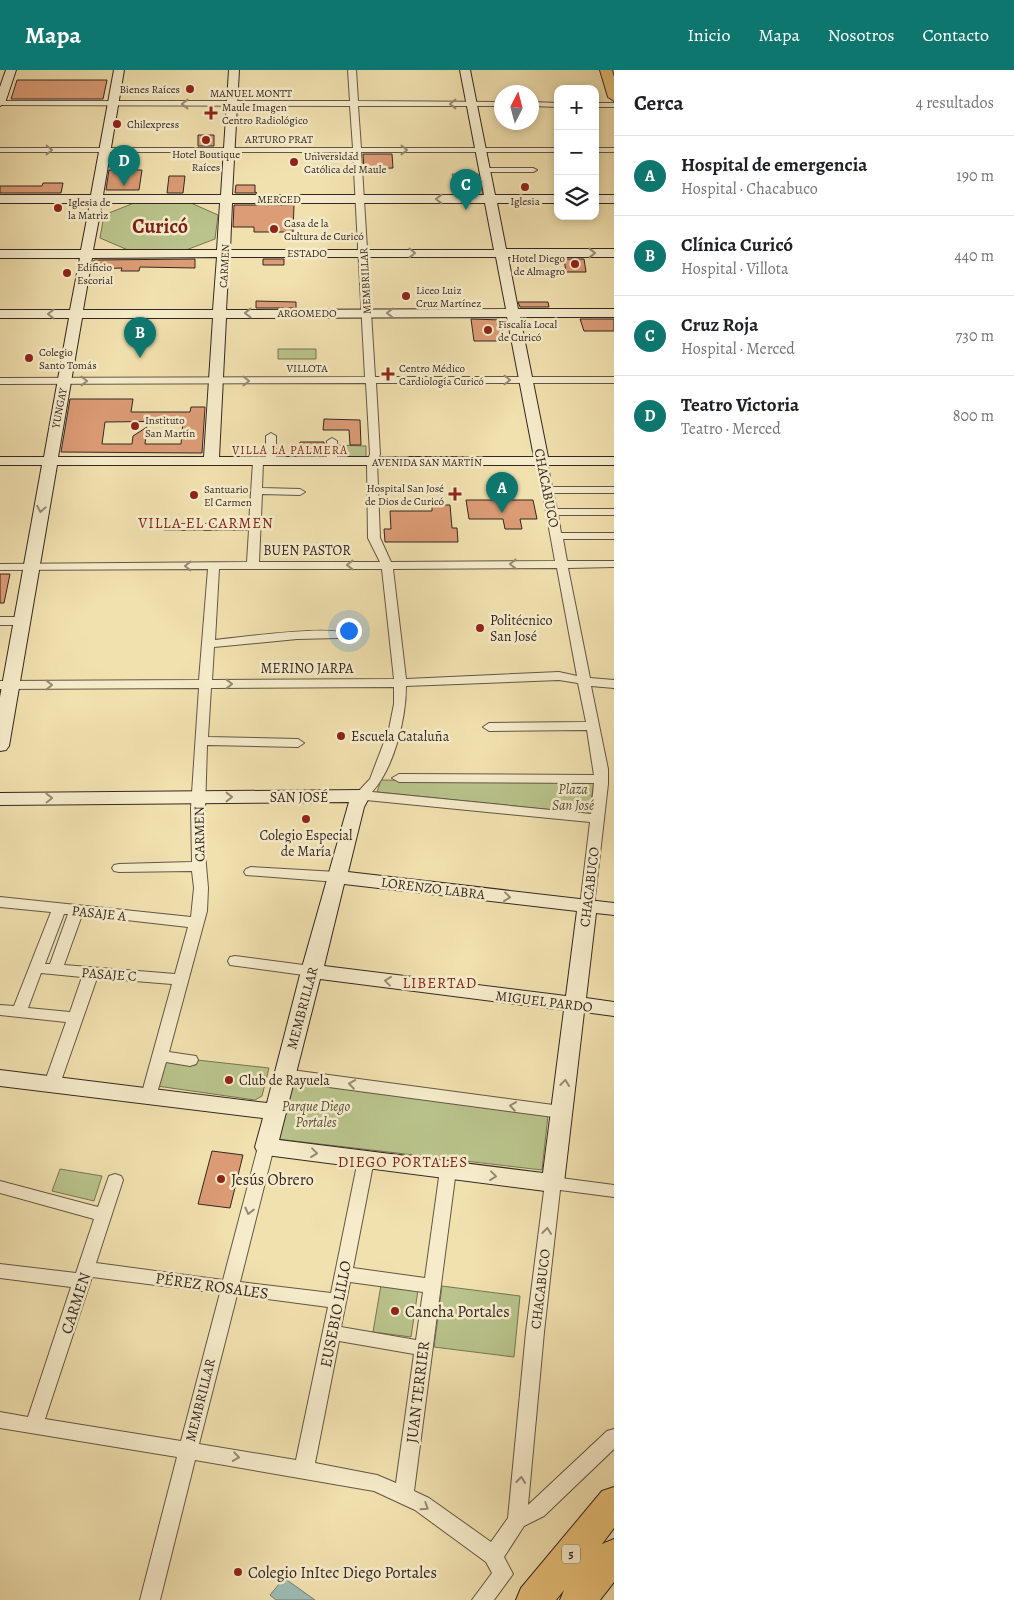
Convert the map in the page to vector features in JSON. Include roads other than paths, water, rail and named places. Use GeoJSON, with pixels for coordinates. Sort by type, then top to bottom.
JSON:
{"type":"FeatureCollection","features":[{"type":"Feature","properties":{"kind":"highway","name":"5"},"geometry":{"type":"LineString","coordinates":[[534,1600],[614,1502]]}},
{"type":"Feature","properties":{"kind":"highway"},"geometry":{"type":"LineString","coordinates":[[578,1600],[614,1555]]}},
{"type":"Feature","properties":{"kind":"main road"},"geometry":{"type":"LineString","coordinates":[[606,70],[614,98]]}},
{"type":"Feature","properties":{"kind":"street"},"geometry":{"type":"LineString","coordinates":[[0,103],[3,85],[11,70]]}},
{"type":"Feature","properties":{"kind":"street","name":"YUNGAY"},"geometry":{"type":"LineString","coordinates":[[0,746],[5,685],[22,621],[49,461],[95,215],[119,70]]}},
{"type":"Feature","properties":{"kind":"street","name":"CARMEN"},"geometry":{"type":"LineString","coordinates":[[211,462],[234,70]]}},
{"type":"Feature","properties":{"kind":"street","name":"MEMBRILLAR"},"geometry":{"type":"LineString","coordinates":[[150,1600],[284,1075],[355,807],[361,796],[376,780],[394,729],[400,704],[400,683],[387,565],[374,538],[372,462],[375,457],[352,70]]}},
{"type":"Feature","properties":{"kind":"street","name":"CHACABUCO"},"geometry":{"type":"LineString","coordinates":[[464,70],[600,759],[601,779],[535,1332],[517,1520],[493,1556]]}},
{"type":"Feature","properties":{"kind":"street","name":"MANUEL MONTT"},"geometry":{"type":"LineString","coordinates":[[0,103],[494,104]]}},
{"type":"Feature","properties":{"kind":"street"},"geometry":{"type":"LineString","coordinates":[[539,104],[554,104]]}},
{"type":"Feature","properties":{"kind":"street"},"geometry":{"type":"LineString","coordinates":[[599,105],[614,105]]}},
{"type":"Feature","properties":{"kind":"street","name":"ARTURO PRAT"},"geometry":{"type":"LineString","coordinates":[[0,150],[554,150]]}},
{"type":"Feature","properties":{"kind":"street"},"geometry":{"type":"LineString","coordinates":[[599,150],[614,150]]}},
{"type":"Feature","properties":{"kind":"street"},"geometry":{"type":"LineString","coordinates":[[484,170],[533,170]]}},
{"type":"Feature","properties":{"kind":"street","name":"MERCED"},"geometry":{"type":"LineString","coordinates":[[0,199],[554,199]]}},
{"type":"Feature","properties":{"kind":"street"},"geometry":{"type":"LineString","coordinates":[[95,215],[134,199]]}},
{"type":"Feature","properties":{"kind":"street"},"geometry":{"type":"LineString","coordinates":[[599,199],[614,199]]}},
{"type":"Feature","properties":{"kind":"street"},"geometry":{"type":"LineString","coordinates":[[190,200],[227,214]]}},
{"type":"Feature","properties":{"kind":"street"},"geometry":{"type":"LineString","coordinates":[[190,253],[225,239]]}},
{"type":"Feature","properties":{"kind":"street"},"geometry":{"type":"LineString","coordinates":[[90,240],[124,254]]}},
{"type":"Feature","properties":{"kind":"street","name":"ESTADO"},"geometry":{"type":"LineString","coordinates":[[0,254],[614,253]]}},
{"type":"Feature","properties":{"kind":"street","name":"ARGOMEDO"},"geometry":{"type":"LineString","coordinates":[[0,314],[614,313]]}},
{"type":"Feature","properties":{"kind":"street","name":"VILLOTA"},"geometry":{"type":"LineString","coordinates":[[0,381],[614,380]]}},
{"type":"Feature","properties":{"kind":"street"},"geometry":{"type":"LineString","coordinates":[[253,565],[257,491],[271,436]]}},
{"type":"Feature","properties":{"kind":"street"},"geometry":{"type":"LineString","coordinates":[[332,441],[332,462]]}},
{"type":"Feature","properties":{"kind":"street","name":"AVENIDA SAN MARTÍN"},"geometry":{"type":"LineString","coordinates":[[0,461],[614,461]]}},
{"type":"Feature","properties":{"kind":"street"},"geometry":{"type":"LineString","coordinates":[[547,490],[614,490]]}},
{"type":"Feature","properties":{"kind":"street"},"geometry":{"type":"LineString","coordinates":[[257,491],[300,492]]}},
{"type":"Feature","properties":{"kind":"street"},"geometry":{"type":"LineString","coordinates":[[552,512],[614,512]]}},
{"type":"Feature","properties":{"kind":"street"},"geometry":{"type":"LineString","coordinates":[[165,527],[255,527]]}},
{"type":"Feature","properties":{"kind":"street"},"geometry":{"type":"LineString","coordinates":[[556,536],[614,536]]}},
{"type":"Feature","properties":{"kind":"street","name":"BUEN PASTOR"},"geometry":{"type":"LineString","coordinates":[[0,566],[614,564]]}},
{"type":"Feature","properties":{"kind":"street","name":"CARMEN"},"geometry":{"type":"LineString","coordinates":[[150,1096],[198,923],[201,899],[197,842],[201,741],[214,565]]}},
{"type":"Feature","properties":{"kind":"street"},"geometry":{"type":"LineString","coordinates":[[0,621],[22,621]]}},
{"type":"Feature","properties":{"kind":"street"},"geometry":{"type":"LineString","coordinates":[[208,644],[297,635],[338,634]]}},
{"type":"Feature","properties":{"kind":"street","name":"MERINO JARPA"},"geometry":{"type":"LineString","coordinates":[[5,685],[400,683],[541,676],[567,676],[614,684]]}},
{"type":"Feature","properties":{"kind":"street"},"geometry":{"type":"LineString","coordinates":[[489,727],[593,726]]}},
{"type":"Feature","properties":{"kind":"street"},"geometry":{"type":"LineString","coordinates":[[201,741],[298,743]]}},
{"type":"Feature","properties":{"kind":"street"},"geometry":{"type":"LineString","coordinates":[[399,778],[601,779]]}},
{"type":"Feature","properties":{"kind":"street","name":"SAN JOSÉ"},"geometry":{"type":"LineString","coordinates":[[0,799],[361,796],[398,798],[597,819]]}},
{"type":"Feature","properties":{"kind":"street"},"geometry":{"type":"LineString","coordinates":[[118,868],[199,866]]}},
{"type":"Feature","properties":{"kind":"street","name":"LORENZO LABRA"},"geometry":{"type":"LineString","coordinates":[[251,872],[337,877],[614,909]]}},
{"type":"Feature","properties":{"kind":"street","name":"PASAJE A"},"geometry":{"type":"LineString","coordinates":[[0,902],[198,923]]}},
{"type":"Feature","properties":{"kind":"street"},"geometry":{"type":"LineString","coordinates":[[20,1012],[59,908]]}},
{"type":"Feature","properties":{"kind":"street"},"geometry":{"type":"LineString","coordinates":[[55,970],[77,910]]}},
{"type":"Feature","properties":{"kind":"street","name":"MIGUEL PARDO"},"geometry":{"type":"LineString","coordinates":[[235,961],[575,1005],[614,1008]]}},
{"type":"Feature","properties":{"kind":"street","name":"PASAJE C"},"geometry":{"type":"LineString","coordinates":[[36,968],[182,980]]}},
{"type":"Feature","properties":{"kind":"street"},"geometry":{"type":"LineString","coordinates":[[52,1084],[91,973]]}},
{"type":"Feature","properties":{"kind":"street"},"geometry":{"type":"LineString","coordinates":[[0,1010],[75,1018]]}},
{"type":"Feature","properties":{"kind":"street"},"geometry":{"type":"LineString","coordinates":[[161,1056],[190,1060]]}},
{"type":"Feature","properties":{"kind":"street"},"geometry":{"type":"LineString","coordinates":[[284,1075],[561,1112]]}},
{"type":"Feature","properties":{"kind":"street"},"geometry":{"type":"LineString","coordinates":[[0,1078],[275,1112]]}},
{"type":"Feature","properties":{"kind":"street"},"geometry":{"type":"LineString","coordinates":[[266,1147],[614,1191]]}},
{"type":"Feature","properties":{"kind":"street","name":"EUSEBIO LILLO"},"geometry":{"type":"LineString","coordinates":[[304,1468],[366,1160]]}},
{"type":"Feature","properties":{"kind":"street","name":"JUAN TERRIER"},"geometry":{"type":"LineString","coordinates":[[404,1494],[448,1170]]}},
{"type":"Feature","properties":{"kind":"street","name":"CARMEN"},"geometry":{"type":"LineString","coordinates":[[34,1426],[115,1180]]}},
{"type":"Feature","properties":{"kind":"street"},"geometry":{"type":"LineString","coordinates":[[0,1187],[104,1215]]}},
{"type":"Feature","properties":{"kind":"street","name":"PÉREZ ROSALES"},"geometry":{"type":"LineString","coordinates":[[0,1271],[84,1275],[229,1288],[337,1301]]}},
{"type":"Feature","properties":{"kind":"street"},"geometry":{"type":"LineString","coordinates":[[342,1274],[432,1286]]}},
{"type":"Feature","properties":{"kind":"street"},"geometry":{"type":"LineString","coordinates":[[331,1333],[423,1348]]}},
{"type":"Feature","properties":{"kind":"street"},"geometry":{"type":"LineString","coordinates":[[0,1420],[304,1468],[364,1480],[404,1494],[460,1530],[493,1556],[503,1574],[482,1600]]}},
{"type":"Feature","properties":{"kind":"street"},"geometry":{"type":"LineString","coordinates":[[517,1520],[537,1510],[614,1437]]}},
{"type":"Feature","properties":{"kind":"water"},"geometry":{"type":"Polygon","coordinates":[[[284,1578],[315,1600],[276,1600],[270,1595],[284,1578]]]}},
{"type":"Feature","properties":{"kind":"place","name":"Bienes Raíces"},"geometry":{"type":"Point","coordinates":[190,89]}},
{"type":"Feature","properties":{"kind":"place","name":"Maule Imagen Centro Radiológico"},"geometry":{"type":"Point","coordinates":[211,113]}},
{"type":"Feature","properties":{"kind":"place","name":"Chilexpress"},"geometry":{"type":"Point","coordinates":[117,124]}},
{"type":"Feature","properties":{"kind":"place","name":"Hotel Boutique Raíces"},"geometry":{"type":"Point","coordinates":[206,140]}},
{"type":"Feature","properties":{"kind":"place","name":"Universidad Católica del Maule"},"geometry":{"type":"Point","coordinates":[294,162]}},
{"type":"Feature","properties":{"kind":"place","name":"Teatro Victoria"},"geometry":{"type":"Point","coordinates":[124,186]}},
{"type":"Feature","properties":{"kind":"place","name":"Iglesia"},"geometry":{"type":"Point","coordinates":[525,187]}},
{"type":"Feature","properties":{"kind":"place","name":"Iglesia de la Matriz"},"geometry":{"type":"Point","coordinates":[58,208]}},
{"type":"Feature","properties":{"kind":"place","name":"Cruz Roja"},"geometry":{"type":"Point","coordinates":[466,210]}},
{"type":"Feature","properties":{"kind":"place","name":"Casa de la Cultura de Curicó"},"geometry":{"type":"Point","coordinates":[274,229]}},
{"type":"Feature","properties":{"kind":"place","name":"Hotel Diego de Almagro"},"geometry":{"type":"Point","coordinates":[575,264]}},
{"type":"Feature","properties":{"kind":"place","name":"Edificio Escorial"},"geometry":{"type":"Point","coordinates":[67,273]}},
{"type":"Feature","properties":{"kind":"place","name":"Liceo Luiz Cruz Martínez"},"geometry":{"type":"Point","coordinates":[406,296]}},
{"type":"Feature","properties":{"kind":"place","name":"Fiscalía Local de Curicó"},"geometry":{"type":"Point","coordinates":[488,330]}},
{"type":"Feature","properties":{"kind":"place","name":"Colegio Santo Tomás"},"geometry":{"type":"Point","coordinates":[29,358]}},
{"type":"Feature","properties":{"kind":"place","name":"Clínica Curicó"},"geometry":{"type":"Point","coordinates":[140,358]}},
{"type":"Feature","properties":{"kind":"place","name":"Centro Médico Cardiología Curicó"},"geometry":{"type":"Point","coordinates":[388,374]}},
{"type":"Feature","properties":{"kind":"place","name":"Instituto San Martín"},"geometry":{"type":"Point","coordinates":[135,426]}},
{"type":"Feature","properties":{"kind":"place","name":"Hospital San José de Dios de Curicó"},"geometry":{"type":"Point","coordinates":[455,494]}},
{"type":"Feature","properties":{"kind":"place","name":"Santuario El Carmen"},"geometry":{"type":"Point","coordinates":[194,495]}},
{"type":"Feature","properties":{"kind":"place","name":"Hospital de emergencia"},"geometry":{"type":"Point","coordinates":[502,513]}},
{"type":"Feature","properties":{"kind":"place","name":"Politécnico San José"},"geometry":{"type":"Point","coordinates":[480,628]}},
{"type":"Feature","properties":{"kind":"place","name":"Escuela Cataluña"},"geometry":{"type":"Point","coordinates":[341,736]}},
{"type":"Feature","properties":{"kind":"place","name":"Colegio Especial de María"},"geometry":{"type":"Point","coordinates":[306,819]}},
{"type":"Feature","properties":{"kind":"place","name":"Club de Rayuela"},"geometry":{"type":"Point","coordinates":[229,1080]}},
{"type":"Feature","properties":{"kind":"place","name":"Jesús Obrero"},"geometry":{"type":"Point","coordinates":[221,1179]}},
{"type":"Feature","properties":{"kind":"place","name":"Cancha Portales"},"geometry":{"type":"Point","coordinates":[395,1311]}},
{"type":"Feature","properties":{"kind":"place","name":"Colegio InItec Diego Portales"},"geometry":{"type":"Point","coordinates":[238,1572]}},
{"type":"Feature","properties":{"kind":"district","name":"Curicó"},"geometry":{"type":"Point","coordinates":[160,226]}},
{"type":"Feature","properties":{"kind":"district","name":"VILLA LA PALMERA"},"geometry":{"type":"Point","coordinates":[290,450]}},
{"type":"Feature","properties":{"kind":"district","name":"VILLA EL CARMEN"},"geometry":{"type":"Point","coordinates":[206,523]}},
{"type":"Feature","properties":{"kind":"district","name":"LIBERTAD"},"geometry":{"type":"Point","coordinates":[440,983]}},
{"type":"Feature","properties":{"kind":"district","name":"DIEGO PORTALES"},"geometry":{"type":"Point","coordinates":[403,1162]}},
{"type":"Feature","properties":{"kind":"park label","name":"Plaza San José"},"geometry":{"type":"Point","coordinates":[573,798]}},
{"type":"Feature","properties":{"kind":"park label","name":"Parque Diego Portales"},"geometry":{"type":"Point","coordinates":[316,1114]}}]}
